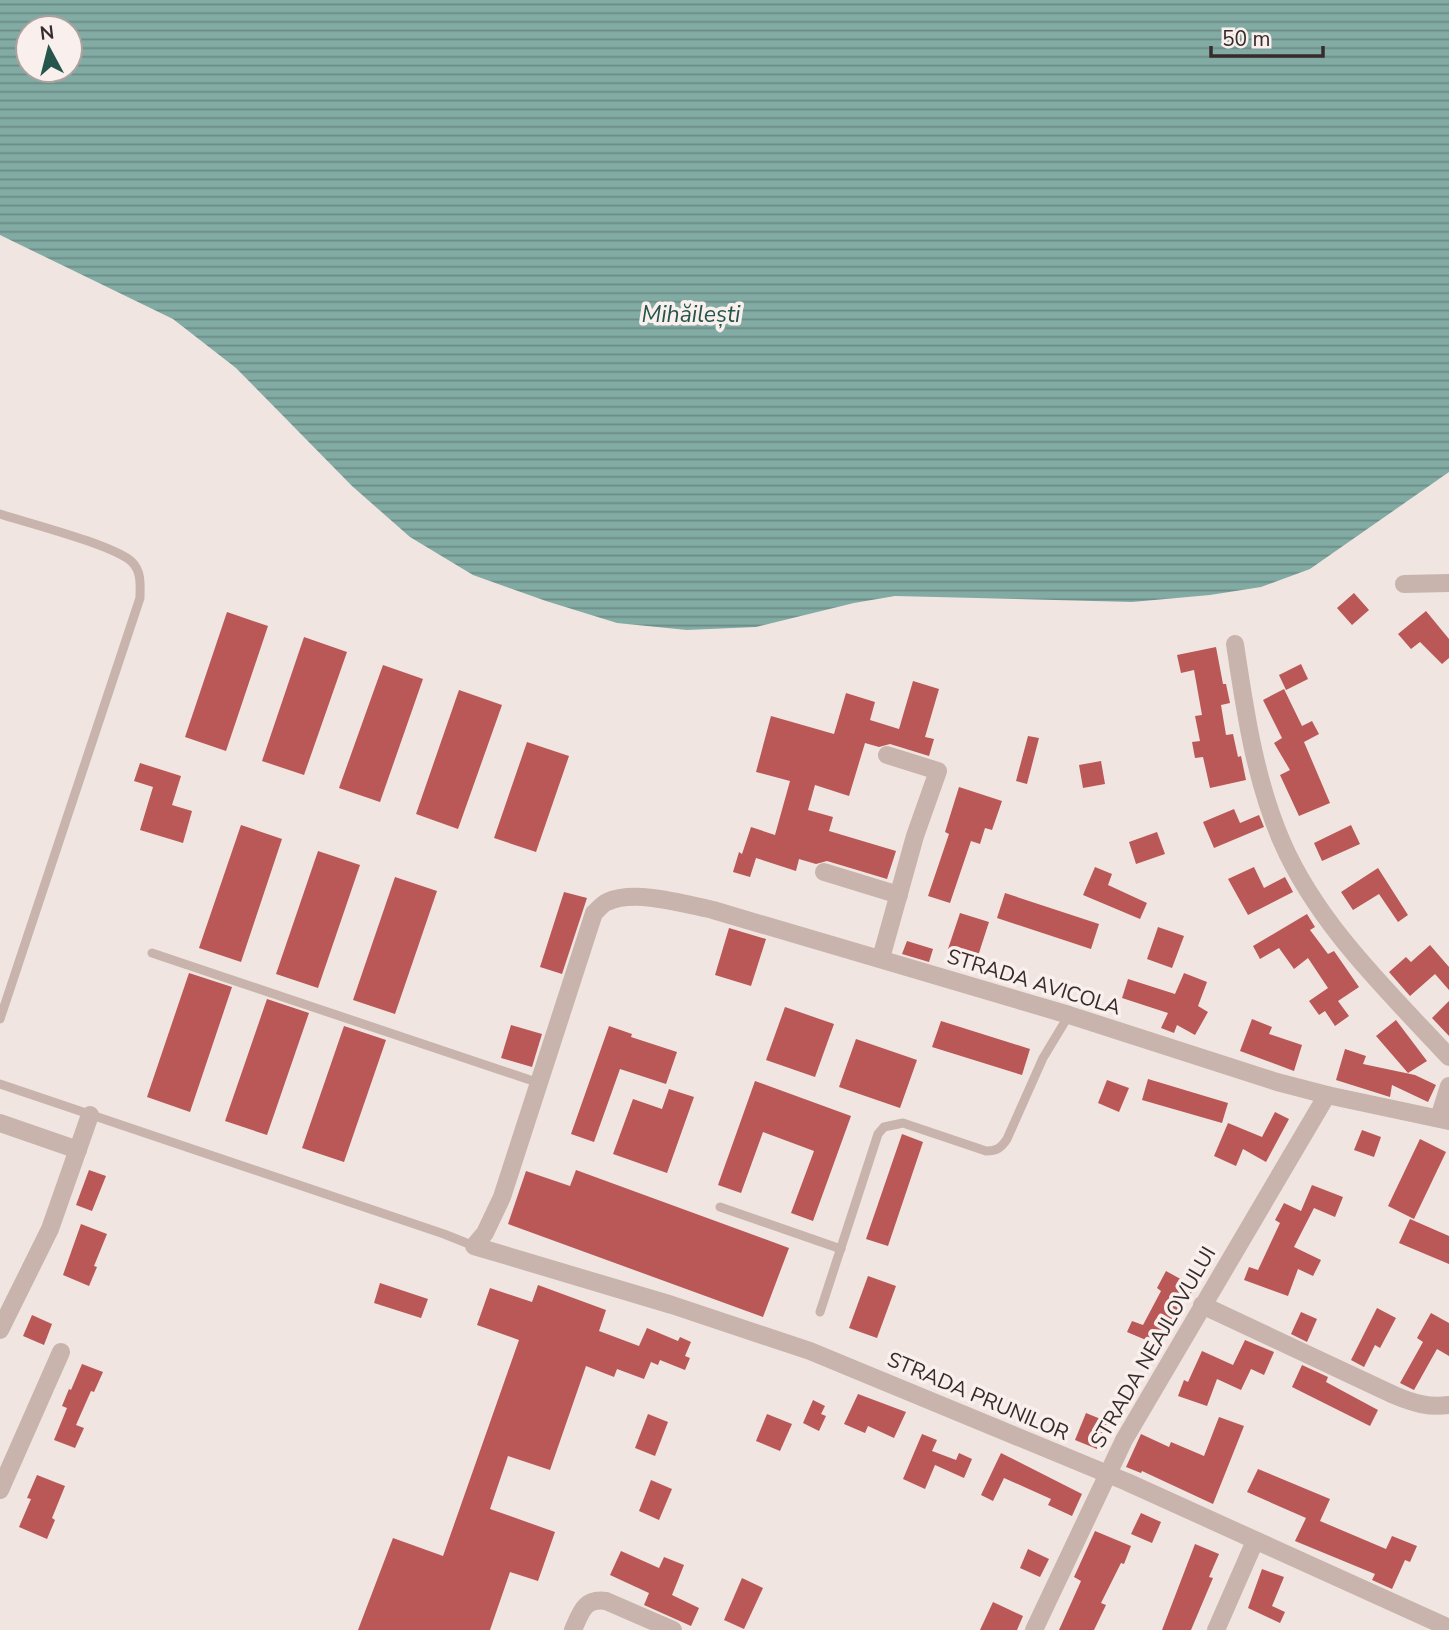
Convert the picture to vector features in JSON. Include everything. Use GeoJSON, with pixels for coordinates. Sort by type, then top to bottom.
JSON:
{"type":"FeatureCollection","features":[{"type":"Feature","properties":{"kind":"street"},"geometry":{"type":"LineString","coordinates":[[1404,584],[1449,583]]}},
{"type":"Feature","properties":{"kind":"street"},"geometry":{"type":"LineString","coordinates":[[1235,644],[1250,732],[1264,789],[1283,843],[1297,872],[1366,966],[1449,1056]]}},
{"type":"Feature","properties":{"kind":"street"},"geometry":{"type":"LineString","coordinates":[[881,958],[915,836],[938,771],[887,755]]}},
{"type":"Feature","properties":{"kind":"street"},"geometry":{"type":"LineString","coordinates":[[824,872],[899,895]]}},
{"type":"Feature","properties":{"kind":"street","name":"STRADA AVICOLA"},"geometry":{"type":"LineString","coordinates":[[539,1083],[594,913],[605,902],[630,897],[713,910],[881,958],[1327,1095],[1444,1120]]}},
{"type":"Feature","properties":{"kind":"street"},"geometry":{"type":"LineString","coordinates":[[474,1246],[485,1233],[502,1197],[539,1083]]}},
{"type":"Feature","properties":{"kind":"street"},"geometry":{"type":"LineString","coordinates":[[1444,1120],[1449,1086]]}},
{"type":"Feature","properties":{"kind":"street","name":"STRADA NEAJLOVULUI"},"geometry":{"type":"LineString","coordinates":[[1034,1630],[1124,1440],[1327,1095]]}},
{"type":"Feature","properties":{"kind":"street"},"geometry":{"type":"LineString","coordinates":[[0,1330],[50,1229],[90,1115]]}},
{"type":"Feature","properties":{"kind":"street"},"geometry":{"type":"LineString","coordinates":[[0,1123],[78,1150]]}},
{"type":"Feature","properties":{"kind":"street","name":"STRADA PRUNILOR"},"geometry":{"type":"LineString","coordinates":[[474,1246],[672,1305],[810,1351],[1107,1474],[1449,1628]]}},
{"type":"Feature","properties":{"kind":"street"},"geometry":{"type":"LineString","coordinates":[[1202,1305],[1415,1404],[1449,1405]]}},
{"type":"Feature","properties":{"kind":"street"},"geometry":{"type":"LineString","coordinates":[[0,1490],[6,1464],[61,1352]]}},
{"type":"Feature","properties":{"kind":"street"},"geometry":{"type":"LineString","coordinates":[[1216,1630],[1255,1541]]}},
{"type":"Feature","properties":{"kind":"street"},"geometry":{"type":"LineString","coordinates":[[573,1630],[583,1608],[587,1603],[596,1600],[607,1601],[673,1630]]}},
{"type":"Feature","properties":{"kind":"lane"},"geometry":{"type":"LineString","coordinates":[[0,514],[110,550],[133,563],[140,577],[140,598],[0,1019]]}},
{"type":"Feature","properties":{"kind":"lane"},"geometry":{"type":"LineString","coordinates":[[152,953],[539,1083]]}},
{"type":"Feature","properties":{"kind":"lane"},"geometry":{"type":"LineString","coordinates":[[820,1312],[878,1134],[884,1127],[902,1124],[986,1151],[995,1151],[1002,1147],[1043,1058],[1069,1015]]}},
{"type":"Feature","properties":{"kind":"lane"},"geometry":{"type":"LineString","coordinates":[[0,1084],[474,1246]]}},
{"type":"Feature","properties":{"kind":"lane"},"geometry":{"type":"LineString","coordinates":[[720,1207],[841,1249]]}},
{"type":"Feature","properties":{"kind":"water","name":"Mihăilești"},"geometry":{"type":"Polygon","coordinates":[[[0,0],[1449,0],[1449,472],[1310,569],[1261,587],[1132,602],[895,596],[756,627],[687,630],[617,623],[473,575],[410,537],[352,486],[236,368],[173,319],[0,235],[0,0]]]}},
{"type":"Feature","properties":{"kind":"building"},"geometry":{"type":"Polygon","coordinates":[[[1354,593],[1369,610],[1352,625],[1337,608],[1354,593]]]}},
{"type":"Feature","properties":{"kind":"building"},"geometry":{"type":"Polygon","coordinates":[[[1426,611],[1449,639],[1449,658],[1442,664],[1420,642],[1411,649],[1398,634],[1426,611]]]}},
{"type":"Feature","properties":{"kind":"building"},"geometry":{"type":"Polygon","coordinates":[[[227,612],[268,626],[226,751],[185,737],[227,612]]]}},
{"type":"Feature","properties":{"kind":"building"},"geometry":{"type":"Polygon","coordinates":[[[304,637],[347,652],[304,775],[262,761],[304,637]]]}},
{"type":"Feature","properties":{"kind":"building"},"geometry":{"type":"Polygon","coordinates":[[[1216,647],[1223,684],[1226,684],[1230,703],[1221,705],[1226,735],[1233,734],[1246,780],[1210,788],[1203,757],[1195,758],[1192,742],[1200,741],[1195,716],[1202,715],[1194,670],[1181,673],[1177,655],[1216,647]]]}},
{"type":"Feature","properties":{"kind":"building"},"geometry":{"type":"Polygon","coordinates":[[[1301,664],[1308,679],[1286,690],[1279,675],[1301,664]]]}},
{"type":"Feature","properties":{"kind":"building"},"geometry":{"type":"Polygon","coordinates":[[[383,665],[423,679],[380,802],[339,788],[383,665]]]}},
{"type":"Feature","properties":{"kind":"building"},"geometry":{"type":"Polygon","coordinates":[[[913,681],[939,689],[925,737],[934,739],[929,756],[890,744],[879,747],[865,743],[849,796],[815,785],[808,810],[833,817],[829,831],[896,851],[887,879],[827,861],[816,864],[799,859],[796,871],[756,858],[750,877],[733,872],[751,827],[775,835],[790,781],[756,772],[771,716],[834,734],[846,693],[875,702],[870,720],[899,729],[913,681]]]}},
{"type":"Feature","properties":{"kind":"building"},"geometry":{"type":"Polygon","coordinates":[[[1284,689],[1302,726],[1312,721],[1319,734],[1304,742],[1330,803],[1299,816],[1280,775],[1290,770],[1274,743],[1282,738],[1263,700],[1284,689]]]}},
{"type":"Feature","properties":{"kind":"building"},"geometry":{"type":"Polygon","coordinates":[[[459,690],[502,705],[458,829],[416,814],[459,690]]]}},
{"type":"Feature","properties":{"kind":"building"},"geometry":{"type":"Polygon","coordinates":[[[1028,736],[1039,738],[1027,784],[1016,781],[1028,736]]]}},
{"type":"Feature","properties":{"kind":"building"},"geometry":{"type":"Polygon","coordinates":[[[527,742],[569,756],[536,852],[494,838],[527,742]]]}},
{"type":"Feature","properties":{"kind":"building"},"geometry":{"type":"Polygon","coordinates":[[[1101,761],[1105,784],[1083,788],[1079,765],[1101,761]]]}},
{"type":"Feature","properties":{"kind":"building"},"geometry":{"type":"Polygon","coordinates":[[[140,763],[181,776],[172,805],[192,811],[183,843],[140,830],[153,787],[134,781],[140,763]]]}},
{"type":"Feature","properties":{"kind":"building"},"geometry":{"type":"Polygon","coordinates":[[[959,787],[1002,801],[992,830],[985,828],[980,844],[971,841],[950,903],[928,896],[949,834],[945,832],[959,787]]]}},
{"type":"Feature","properties":{"kind":"building"},"geometry":{"type":"Polygon","coordinates":[[[1234,809],[1240,823],[1259,815],[1264,827],[1214,848],[1203,822],[1234,809]]]}},
{"type":"Feature","properties":{"kind":"building"},"geometry":{"type":"Polygon","coordinates":[[[241,825],[282,839],[241,962],[199,948],[241,825]]]}},
{"type":"Feature","properties":{"kind":"building"},"geometry":{"type":"Polygon","coordinates":[[[1351,825],[1360,844],[1322,861],[1314,843],[1351,825]]]}},
{"type":"Feature","properties":{"kind":"building"},"geometry":{"type":"Polygon","coordinates":[[[1157,832],[1165,854],[1136,864],[1129,842],[1157,832]]]}},
{"type":"Feature","properties":{"kind":"building"},"geometry":{"type":"Polygon","coordinates":[[[318,851],[360,865],[318,988],[276,974],[318,851]]]}},
{"type":"Feature","properties":{"kind":"building"},"geometry":{"type":"Polygon","coordinates":[[[1095,867],[1112,874],[1108,885],[1147,903],[1140,919],[1083,895],[1095,867]]]}},
{"type":"Feature","properties":{"kind":"building"},"geometry":{"type":"Polygon","coordinates":[[[1254,867],[1264,888],[1285,877],[1293,892],[1248,915],[1228,879],[1254,867]]]}},
{"type":"Feature","properties":{"kind":"building"},"geometry":{"type":"Polygon","coordinates":[[[1378,868],[1408,915],[1398,922],[1379,894],[1353,910],[1341,892],[1378,868]]]}},
{"type":"Feature","properties":{"kind":"building"},"geometry":{"type":"Polygon","coordinates":[[[395,877],[437,891],[395,1014],[353,1000],[395,877]]]}},
{"type":"Feature","properties":{"kind":"building"},"geometry":{"type":"Polygon","coordinates":[[[564,892],[587,898],[562,974],[540,967],[564,892]]]}},
{"type":"Feature","properties":{"kind":"building"},"geometry":{"type":"Polygon","coordinates":[[[1005,893],[1099,924],[1091,949],[997,918],[1005,893]]]}},
{"type":"Feature","properties":{"kind":"building"},"geometry":{"type":"Polygon","coordinates":[[[960,913],[989,922],[977,959],[948,949],[960,913]]]}},
{"type":"Feature","properties":{"kind":"building"},"geometry":{"type":"Polygon","coordinates":[[[1307,914],[1315,927],[1310,930],[1328,954],[1334,951],[1359,987],[1338,1001],[1349,1016],[1335,1026],[1325,1011],[1319,1015],[1309,1001],[1328,988],[1308,958],[1294,969],[1279,948],[1260,959],[1253,946],[1307,914]]]}},
{"type":"Feature","properties":{"kind":"building"},"geometry":{"type":"Polygon","coordinates":[[[1158,927],[1184,936],[1172,968],[1147,959],[1158,927]]]}},
{"type":"Feature","properties":{"kind":"building"},"geometry":{"type":"Polygon","coordinates":[[[729,928],[766,939],[751,986],[715,975],[729,928]]]}},
{"type":"Feature","properties":{"kind":"building"},"geometry":{"type":"Polygon","coordinates":[[[907,941],[933,949],[929,962],[902,954],[907,941]]]}},
{"type":"Feature","properties":{"kind":"building"},"geometry":{"type":"Polygon","coordinates":[[[1430,945],[1449,967],[1449,990],[1435,974],[1410,996],[1389,972],[1406,957],[1411,962],[1430,945]]]}},
{"type":"Feature","properties":{"kind":"building"},"geometry":{"type":"Polygon","coordinates":[[[189,973],[232,987],[190,1112],[147,1097],[189,973]]]}},
{"type":"Feature","properties":{"kind":"building"},"geometry":{"type":"Polygon","coordinates":[[[1184,973],[1207,982],[1198,1006],[1208,1012],[1195,1035],[1177,1025],[1174,1033],[1161,1028],[1168,1013],[1122,998],[1128,979],[1175,994],[1184,973]]]}},
{"type":"Feature","properties":{"kind":"building"},"geometry":{"type":"Polygon","coordinates":[[[267,999],[309,1013],[267,1135],[225,1121],[267,999]]]}},
{"type":"Feature","properties":{"kind":"building"},"geometry":{"type":"Polygon","coordinates":[[[1449,1001],[1449,1036],[1432,1018],[1449,1001]]]}},
{"type":"Feature","properties":{"kind":"building"},"geometry":{"type":"Polygon","coordinates":[[[785,1007],[834,1024],[815,1077],[766,1060],[785,1007]]]}},
{"type":"Feature","properties":{"kind":"building"},"geometry":{"type":"Polygon","coordinates":[[[1252,1019],[1272,1027],[1269,1034],[1302,1045],[1294,1071],[1240,1051],[1252,1019]]]}},
{"type":"Feature","properties":{"kind":"building"},"geometry":{"type":"Polygon","coordinates":[[[1396,1020],[1427,1061],[1408,1073],[1376,1036],[1396,1020]]]}},
{"type":"Feature","properties":{"kind":"building"},"geometry":{"type":"Polygon","coordinates":[[[941,1021],[1030,1049],[1022,1075],[932,1047],[941,1021]]]}},
{"type":"Feature","properties":{"kind":"building"},"geometry":{"type":"Polygon","coordinates":[[[511,1025],[542,1034],[532,1067],[501,1058],[511,1025]]]}},
{"type":"Feature","properties":{"kind":"building"},"geometry":{"type":"Polygon","coordinates":[[[344,1026],[386,1040],[344,1162],[302,1148],[344,1026]]]}},
{"type":"Feature","properties":{"kind":"building"},"geometry":{"type":"Polygon","coordinates":[[[609,1026],[632,1034],[631,1037],[677,1052],[666,1084],[620,1069],[594,1142],[571,1134],[609,1026]]]}},
{"type":"Feature","properties":{"kind":"building"},"geometry":{"type":"Polygon","coordinates":[[[856,1039],[917,1060],[900,1108],[839,1087],[856,1039]]]}},
{"type":"Feature","properties":{"kind":"building"},"geometry":{"type":"Polygon","coordinates":[[[1345,1049],[1366,1056],[1363,1064],[1415,1075],[1436,1085],[1428,1102],[1392,1085],[1390,1097],[1336,1080],[1345,1049]]]}},
{"type":"Feature","properties":{"kind":"building"},"geometry":{"type":"Polygon","coordinates":[[[1148,1079],[1228,1103],[1222,1123],[1142,1100],[1148,1079]]]}},
{"type":"Feature","properties":{"kind":"building"},"geometry":{"type":"Polygon","coordinates":[[[1107,1080],[1129,1088],[1119,1112],[1098,1103],[1107,1080]]]}},
{"type":"Feature","properties":{"kind":"building"},"geometry":{"type":"Polygon","coordinates":[[[755,1081],[851,1116],[813,1221],[791,1213],[814,1151],[763,1132],[741,1193],[718,1185],[755,1081]]]}},
{"type":"Feature","properties":{"kind":"building"},"geometry":{"type":"Polygon","coordinates":[[[669,1089],[694,1097],[667,1173],[613,1154],[633,1099],[662,1109],[669,1089]]]}},
{"type":"Feature","properties":{"kind":"building"},"geometry":{"type":"Polygon","coordinates":[[[1275,1112],[1289,1119],[1266,1162],[1243,1149],[1236,1166],[1214,1156],[1228,1123],[1262,1137],[1275,1112]]]}},
{"type":"Feature","properties":{"kind":"building"},"geometry":{"type":"Polygon","coordinates":[[[1362,1130],[1381,1137],[1374,1157],[1354,1150],[1362,1130]]]}},
{"type":"Feature","properties":{"kind":"building"},"geometry":{"type":"Polygon","coordinates":[[[902,1134],[923,1142],[888,1246],[866,1239],[902,1134]]]}},
{"type":"Feature","properties":{"kind":"building"},"geometry":{"type":"Polygon","coordinates":[[[1420,1139],[1446,1152],[1414,1219],[1388,1206],[1420,1139]]]}},
{"type":"Feature","properties":{"kind":"building"},"geometry":{"type":"Polygon","coordinates":[[[89,1170],[106,1176],[92,1211],[76,1205],[89,1170]]]}},
{"type":"Feature","properties":{"kind":"building"},"geometry":{"type":"Polygon","coordinates":[[[576,1170],[789,1248],[763,1317],[508,1224],[526,1171],[570,1186],[576,1170]]]}},
{"type":"Feature","properties":{"kind":"building"},"geometry":{"type":"Polygon","coordinates":[[[1312,1185],[1343,1197],[1335,1217],[1314,1208],[1294,1247],[1321,1260],[1313,1276],[1298,1269],[1288,1296],[1244,1280],[1249,1267],[1258,1270],[1280,1223],[1275,1220],[1284,1203],[1301,1211],[1312,1185]]]}},
{"type":"Feature","properties":{"kind":"building"},"geometry":{"type":"Polygon","coordinates":[[[1410,1219],[1449,1236],[1449,1264],[1399,1243],[1410,1219]]]}},
{"type":"Feature","properties":{"kind":"building"},"geometry":{"type":"Polygon","coordinates":[[[81,1224],[107,1234],[89,1286],[63,1275],[81,1224]]]}},
{"type":"Feature","properties":{"kind":"building"},"geometry":{"type":"Polygon","coordinates":[[[1166,1271],[1195,1287],[1187,1300],[1184,1298],[1160,1346],[1127,1332],[1132,1321],[1143,1325],[1161,1291],[1157,1288],[1166,1271]]]}},
{"type":"Feature","properties":{"kind":"building"},"geometry":{"type":"Polygon","coordinates":[[[868,1276],[896,1286],[877,1338],[849,1328],[868,1276]]]}},
{"type":"Feature","properties":{"kind":"building"},"geometry":{"type":"Polygon","coordinates":[[[380,1283],[428,1299],[421,1318],[374,1303],[380,1283]]]}},
{"type":"Feature","properties":{"kind":"building"},"geometry":{"type":"Polygon","coordinates":[[[538,1285],[606,1310],[599,1331],[639,1346],[647,1328],[678,1341],[680,1337],[691,1342],[685,1356],[690,1358],[685,1370],[660,1360],[658,1365],[651,1362],[644,1379],[617,1369],[614,1377],[586,1366],[550,1470],[508,1456],[490,1509],[555,1532],[538,1581],[510,1572],[490,1630],[358,1630],[393,1538],[443,1556],[519,1340],[477,1325],[490,1288],[532,1302],[538,1285]]]}},
{"type":"Feature","properties":{"kind":"building"},"geometry":{"type":"Polygon","coordinates":[[[1377,1308],[1396,1318],[1380,1348],[1375,1345],[1364,1367],[1351,1360],[1377,1308]]]}},
{"type":"Feature","properties":{"kind":"building"},"geometry":{"type":"Polygon","coordinates":[[[1301,1312],[1317,1319],[1307,1342],[1291,1334],[1301,1312]]]}},
{"type":"Feature","properties":{"kind":"building"},"geometry":{"type":"Polygon","coordinates":[[[1431,1313],[1449,1323],[1449,1356],[1437,1349],[1414,1390],[1400,1383],[1423,1342],[1417,1338],[1431,1313]]]}},
{"type":"Feature","properties":{"kind":"building"},"geometry":{"type":"Polygon","coordinates":[[[32,1315],[52,1324],[44,1345],[23,1336],[32,1315]]]}},
{"type":"Feature","properties":{"kind":"building"},"geometry":{"type":"Polygon","coordinates":[[[1245,1340],[1274,1352],[1264,1375],[1251,1369],[1241,1390],[1217,1379],[1207,1406],[1178,1396],[1184,1380],[1188,1382],[1202,1351],[1233,1365],[1245,1340]]]}},
{"type":"Feature","properties":{"kind":"building"},"geometry":{"type":"Polygon","coordinates":[[[82,1364],[103,1372],[76,1425],[84,1428],[75,1448],[54,1440],[67,1408],[62,1406],[82,1364]]]}},
{"type":"Feature","properties":{"kind":"building"},"geometry":{"type":"Polygon","coordinates":[[[1302,1365],[1328,1377],[1326,1382],[1378,1410],[1370,1426],[1292,1387],[1302,1365]]]}},
{"type":"Feature","properties":{"kind":"building"},"geometry":{"type":"Polygon","coordinates":[[[858,1394],[906,1412],[894,1438],[868,1426],[865,1433],[844,1424],[858,1394]]]}},
{"type":"Feature","properties":{"kind":"building"},"geometry":{"type":"Polygon","coordinates":[[[813,1400],[825,1406],[821,1414],[826,1416],[819,1431],[803,1423],[813,1400]]]}},
{"type":"Feature","properties":{"kind":"building"},"geometry":{"type":"Polygon","coordinates":[[[1086,1413],[1108,1422],[1097,1449],[1075,1440],[1086,1413]]]}},
{"type":"Feature","properties":{"kind":"building"},"geometry":{"type":"Polygon","coordinates":[[[648,1414],[668,1422],[655,1456],[635,1448],[648,1414]]]}},
{"type":"Feature","properties":{"kind":"building"},"geometry":{"type":"Polygon","coordinates":[[[767,1414],[792,1424],[780,1451],[756,1441],[767,1414]]]}},
{"type":"Feature","properties":{"kind":"building"},"geometry":{"type":"Polygon","coordinates":[[[1219,1417],[1244,1426],[1213,1504],[1142,1471],[1141,1473],[1126,1467],[1141,1434],[1169,1447],[1171,1442],[1204,1456],[1219,1417]]]}},
{"type":"Feature","properties":{"kind":"building"},"geometry":{"type":"Polygon","coordinates":[[[922,1434],[937,1440],[932,1451],[956,1460],[959,1453],[972,1459],[964,1478],[935,1465],[925,1489],[903,1479],[922,1434]]]}},
{"type":"Feature","properties":{"kind":"building"},"geometry":{"type":"Polygon","coordinates":[[[1001,1453],[1082,1494],[1072,1516],[1048,1505],[1051,1499],[1004,1478],[993,1501],[981,1495],[1001,1453]]]}},
{"type":"Feature","properties":{"kind":"building"},"geometry":{"type":"Polygon","coordinates":[[[1258,1469],[1330,1499],[1320,1521],[1386,1549],[1392,1536],[1417,1546],[1410,1562],[1405,1560],[1392,1589],[1372,1580],[1375,1574],[1295,1541],[1306,1518],[1247,1492],[1258,1469]]]}},
{"type":"Feature","properties":{"kind":"building"},"geometry":{"type":"Polygon","coordinates":[[[37,1475],[65,1486],[47,1539],[19,1527],[31,1499],[27,1498],[37,1475]]]}},
{"type":"Feature","properties":{"kind":"building"},"geometry":{"type":"Polygon","coordinates":[[[651,1480],[672,1489],[659,1520],[639,1511],[651,1480]]]}},
{"type":"Feature","properties":{"kind":"building"},"geometry":{"type":"Polygon","coordinates":[[[1141,1513],[1161,1522],[1152,1543],[1131,1534],[1141,1513]]]}},
{"type":"Feature","properties":{"kind":"building"},"geometry":{"type":"Polygon","coordinates":[[[1095,1531],[1131,1546],[1124,1564],[1121,1563],[1101,1603],[1106,1605],[1094,1630],[1059,1630],[1081,1581],[1074,1577],[1095,1531]]]}},
{"type":"Feature","properties":{"kind":"building"},"geometry":{"type":"Polygon","coordinates":[[[1195,1544],[1219,1554],[1209,1577],[1213,1578],[1191,1630],[1162,1630],[1195,1544]]]}},
{"type":"Feature","properties":{"kind":"building"},"geometry":{"type":"Polygon","coordinates":[[[1028,1549],[1049,1559],[1040,1577],[1020,1568],[1028,1549]]]}},
{"type":"Feature","properties":{"kind":"building"},"geometry":{"type":"Polygon","coordinates":[[[621,1551],[659,1568],[664,1557],[684,1565],[672,1595],[699,1608],[691,1626],[644,1605],[649,1593],[610,1575],[621,1551]]]}},
{"type":"Feature","properties":{"kind":"building"},"geometry":{"type":"Polygon","coordinates":[[[1262,1569],[1284,1577],[1272,1606],[1285,1612],[1280,1623],[1248,1608],[1262,1569]]]}},
{"type":"Feature","properties":{"kind":"building"},"geometry":{"type":"Polygon","coordinates":[[[742,1578],[763,1588],[744,1629],[724,1620],[742,1578]]]}},
{"type":"Feature","properties":{"kind":"building"},"geometry":{"type":"Polygon","coordinates":[[[993,1602],[1023,1616],[1017,1630],[980,1630],[993,1602]]]}}]}
